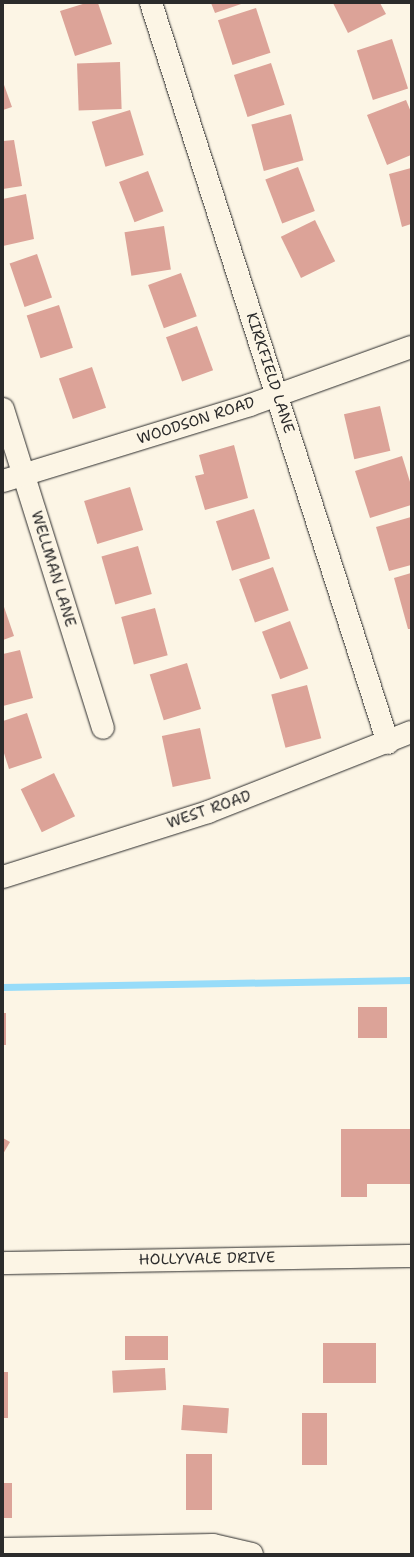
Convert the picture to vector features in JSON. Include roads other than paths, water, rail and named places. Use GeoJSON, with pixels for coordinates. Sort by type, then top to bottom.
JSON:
{"type":"FeatureCollection","features":[{"type":"Feature","properties":{"kind":"street","name":"KIRKFIELD LANE"},"geometry":{"type":"LineString","coordinates":[[151,3],[388,743]]}},
{"type":"Feature","properties":{"kind":"street","name":"WOODSON ROAD"},"geometry":{"type":"LineString","coordinates":[[3,481],[277,394],[411,347]]}},
{"type":"Feature","properties":{"kind":"street","name":"WELLMAN LANE"},"geometry":{"type":"LineString","coordinates":[[3,409],[103,728]]}},
{"type":"Feature","properties":{"kind":"street","name":"WEST ROAD"},"geometry":{"type":"LineString","coordinates":[[3,877],[208,812],[388,743],[411,732]]}},
{"type":"Feature","properties":{"kind":"street","name":"HOLLYVALE DRIVE"},"geometry":{"type":"LineString","coordinates":[[3,1263],[411,1256]]}},
{"type":"Feature","properties":{"kind":"street"},"geometry":{"type":"LineString","coordinates":[[3,1549],[213,1545],[252,1554]]}},
{"type":"Feature","properties":{"kind":"waterway"},"geometry":{"type":"LineString","coordinates":[[3,987],[411,980]]}}]}
